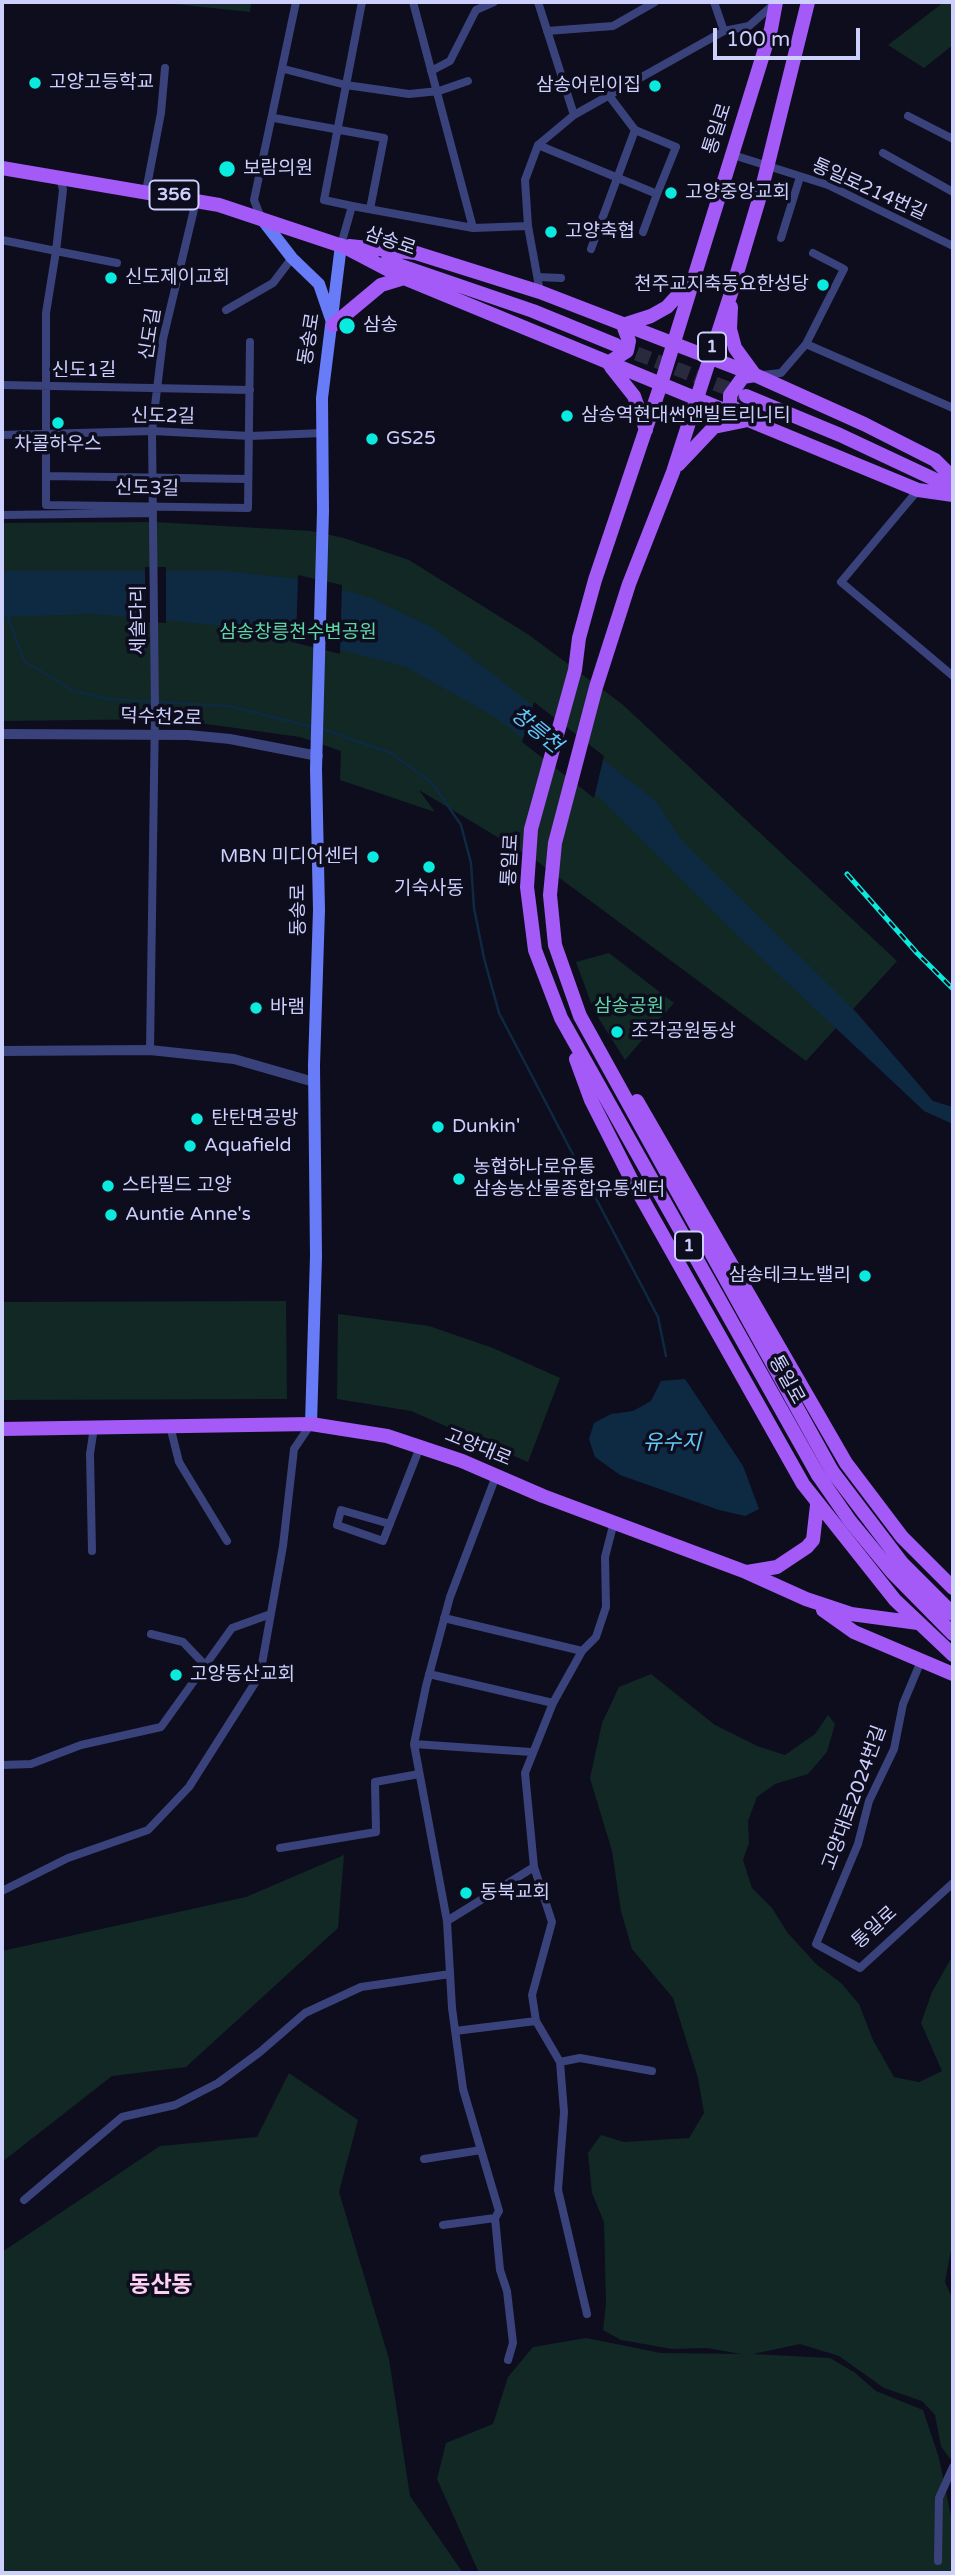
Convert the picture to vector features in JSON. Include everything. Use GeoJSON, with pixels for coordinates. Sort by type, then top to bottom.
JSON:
{"type":"FeatureCollection","features":[{"type":"Feature","properties":{"kind":"main road","name":"통일로"},"geometry":{"type":"LineString","coordinates":[[776,2],[771,29],[730,154],[661,384],[595,580],[579,638],[575,670],[531,829],[527,887],[529,920],[543,973],[561,1018],[825,1473],[902,1563],[953,1614]]}},
{"type":"Feature","properties":{"kind":"main road","name":"통일로"},"geometry":{"type":"LineString","coordinates":[[808,2],[768,166],[732,290],[673,472],[629,584],[596,687],[555,843],[550,895],[555,945],[580,1016],[850,1521],[892,1572],[953,1634]]}},
{"type":"Feature","properties":{"kind":"main road","name":"삼송로"},"geometry":{"type":"LineString","coordinates":[[2,168],[196,200],[261,218],[533,311],[616,345]]}},
{"type":"Feature","properties":{"kind":"main road"},"geometry":{"type":"LineString","coordinates":[[261,218],[292,258],[319,284],[333,325],[381,285],[404,278]]}},
{"type":"Feature","properties":{"kind":"main road","name":"356"},"geometry":{"type":"LineString","coordinates":[[341,245],[404,278],[751,419]]}},
{"type":"Feature","properties":{"kind":"main road","name":"356"},"geometry":{"type":"LineString","coordinates":[[341,245],[416,253],[539,285],[623,325],[755,375]]}},
{"type":"Feature","properties":{"kind":"main road","name":"동송로"},"geometry":{"type":"LineString","coordinates":[[311,1424],[316,1256],[314,1082],[318,988],[323,433],[326,359],[333,325],[341,245]]}},
{"type":"Feature","properties":{"kind":"main road"},"geometry":{"type":"LineString","coordinates":[[646,430],[627,384],[608,363],[627,351],[629,341],[623,325],[651,316],[667,307],[693,278]]}},
{"type":"Feature","properties":{"kind":"main road"},"geometry":{"type":"LineString","coordinates":[[732,290],[730,328],[735,348],[755,375],[934,460],[953,478]]}},
{"type":"Feature","properties":{"kind":"main road"},"geometry":{"type":"LineString","coordinates":[[755,375],[743,377],[730,396],[730,405],[751,419],[918,490],[953,495]]}},
{"type":"Feature","properties":{"kind":"main road"},"geometry":{"type":"LineString","coordinates":[[746,396],[840,435],[953,488]]}},
{"type":"Feature","properties":{"kind":"main road"},"geometry":{"type":"LineString","coordinates":[[673,472],[697,442],[714,427],[751,419]]}},
{"type":"Feature","properties":{"kind":"main road"},"geometry":{"type":"LineString","coordinates":[[580,1016],[672,1157],[846,1464],[902,1537],[953,1590],[918,1623]]}},
{"type":"Feature","properties":{"kind":"main road"},"geometry":{"type":"LineString","coordinates":[[561,1018],[592,1100],[631,1179],[817,1505],[918,1623],[953,1655]]}},
{"type":"Feature","properties":{"kind":"main road","name":"고양대로"},"geometry":{"type":"LineString","coordinates":[[2,1429],[311,1424],[387,1436],[746,1572],[806,1599],[851,1614],[918,1623]]}},
{"type":"Feature","properties":{"kind":"main road"},"geometry":{"type":"LineString","coordinates":[[746,1572],[777,1567],[807,1547],[813,1540],[817,1505]]}},
{"type":"Feature","properties":{"kind":"main road"},"geometry":{"type":"LineString","coordinates":[[806,1599],[854,1632],[953,1674]]}},
{"type":"Feature","properties":{"kind":"street"},"geometry":{"type":"LineString","coordinates":[[261,218],[254,200],[274,118],[296,2]]}},
{"type":"Feature","properties":{"kind":"street","name":"삼송로"},"geometry":{"type":"LineString","coordinates":[[352,206],[324,200],[362,2]]}},
{"type":"Feature","properties":{"kind":"street"},"geometry":{"type":"LineString","coordinates":[[413,2],[439,91],[473,228]]}},
{"type":"Feature","properties":{"kind":"street"},"geometry":{"type":"LineString","coordinates":[[431,71],[450,61],[476,10],[494,2]]}},
{"type":"Feature","properties":{"kind":"street"},"geometry":{"type":"LineString","coordinates":[[538,2],[574,115]]}},
{"type":"Feature","properties":{"kind":"street"},"geometry":{"type":"LineString","coordinates":[[547,31],[613,26],[655,2]]}},
{"type":"Feature","properties":{"kind":"street"},"geometry":{"type":"LineString","coordinates":[[714,2],[724,31]]}},
{"type":"Feature","properties":{"kind":"street"},"geometry":{"type":"LineString","coordinates":[[561,278],[539,285],[528,226],[525,180],[538,145],[574,115],[724,31],[748,26],[776,2]]}},
{"type":"Feature","properties":{"kind":"street"},"geometry":{"type":"LineString","coordinates":[[146,191],[161,113],[165,68]]}},
{"type":"Feature","properties":{"kind":"street"},"geometry":{"type":"LineString","coordinates":[[284,69],[346,85],[408,94],[439,91],[468,81]]}},
{"type":"Feature","properties":{"kind":"street"},"geometry":{"type":"LineString","coordinates":[[610,97],[635,130],[676,147],[643,232]]}},
{"type":"Feature","properties":{"kind":"street"},"geometry":{"type":"LineString","coordinates":[[908,116],[953,139]]}},
{"type":"Feature","properties":{"kind":"street"},"geometry":{"type":"LineString","coordinates":[[274,118],[389,139],[370,209]]}},
{"type":"Feature","properties":{"kind":"street"},"geometry":{"type":"LineString","coordinates":[[591,249],[635,130]]}},
{"type":"Feature","properties":{"kind":"street"},"geometry":{"type":"LineString","coordinates":[[538,145],[657,194]]}},
{"type":"Feature","properties":{"kind":"street"},"geometry":{"type":"LineString","coordinates":[[883,153],[953,192]]}},
{"type":"Feature","properties":{"kind":"street","name":"통일로214번길"},"geometry":{"type":"LineString","coordinates":[[730,154],[828,186],[953,246]]}},
{"type":"Feature","properties":{"kind":"street"},"geometry":{"type":"LineString","coordinates":[[60,177],[63,190],[46,313],[46,476],[248,479],[250,342]]}},
{"type":"Feature","properties":{"kind":"street"},"geometry":{"type":"LineString","coordinates":[[781,238],[800,177]]}},
{"type":"Feature","properties":{"kind":"street","name":"신도길"},"geometry":{"type":"LineString","coordinates":[[155,528],[152,509],[152,431],[163,340],[196,200]]}},
{"type":"Feature","properties":{"kind":"street"},"geometry":{"type":"LineString","coordinates":[[341,245],[352,206],[473,228],[528,226]]}},
{"type":"Feature","properties":{"kind":"street"},"geometry":{"type":"LineString","coordinates":[[2,240],[117,263]]}},
{"type":"Feature","properties":{"kind":"street"},"geometry":{"type":"LineString","coordinates":[[755,375],[781,373],[806,344],[844,269],[813,253]]}},
{"type":"Feature","properties":{"kind":"street"},"geometry":{"type":"LineString","coordinates":[[226,310],[273,283],[292,258]]}},
{"type":"Feature","properties":{"kind":"street"},"geometry":{"type":"LineString","coordinates":[[806,344],[953,408]]}},
{"type":"Feature","properties":{"kind":"street"},"geometry":{"type":"LineString","coordinates":[[781,373],[787,389]]}},
{"type":"Feature","properties":{"kind":"street","name":"신도1길"},"geometry":{"type":"LineString","coordinates":[[2,385],[250,390]]}},
{"type":"Feature","properties":{"kind":"street","name":"신도2길"},"geometry":{"type":"LineString","coordinates":[[2,435],[152,431],[250,436],[323,433]]}},
{"type":"Feature","properties":{"kind":"street","name":"신도3길"},"geometry":{"type":"LineString","coordinates":[[46,476],[46,505],[152,509]]}},
{"type":"Feature","properties":{"kind":"street","name":"신도3길"},"geometry":{"type":"LineString","coordinates":[[2,515],[248,508],[248,479]]}},
{"type":"Feature","properties":{"kind":"street"},"geometry":{"type":"LineString","coordinates":[[918,490],[841,582],[953,676]]}},
{"type":"Feature","properties":{"kind":"street","name":"세솔다리"},"geometry":{"type":"LineString","coordinates":[[150,1050],[155,528]]}},
{"type":"Feature","properties":{"kind":"street","name":"덕수천2로"},"geometry":{"type":"LineString","coordinates":[[2,734],[154,733],[230,739],[318,756]]}},
{"type":"Feature","properties":{"kind":"street"},"geometry":{"type":"LineString","coordinates":[[2,1051],[150,1050],[234,1059],[314,1082]]}},
{"type":"Feature","properties":{"kind":"street"},"geometry":{"type":"LineString","coordinates":[[2,1891],[47,1867],[148,1830],[189,1787],[260,1675],[268,1615],[282,1546],[293,1449],[311,1424]]}},
{"type":"Feature","properties":{"kind":"street"},"geometry":{"type":"LineString","coordinates":[[170,1426],[179,1462],[228,1541]]}},
{"type":"Feature","properties":{"kind":"street"},"geometry":{"type":"LineString","coordinates":[[92,1551],[90,1454],[94,1427]]}},
{"type":"Feature","properties":{"kind":"street"},"geometry":{"type":"LineString","coordinates":[[390,1524],[341,1510],[337,1525],[383,1541],[390,1524],[420,1447]]}},
{"type":"Feature","properties":{"kind":"street"},"geometry":{"type":"LineString","coordinates":[[496,1476],[444,1618],[414,1745],[447,1922],[455,2031],[463,2089],[499,2211],[495,2218],[513,2343],[508,2360]]}},
{"type":"Feature","properties":{"kind":"street"},"geometry":{"type":"LineString","coordinates":[[587,2314],[558,2190],[564,2112],[560,2062],[536,2021],[532,1995],[552,1923],[534,1867],[526,1773],[531,1752],[553,1703],[582,1651],[596,1637],[606,1606],[605,1557],[614,1522]]}},
{"type":"Feature","properties":{"kind":"street"},"geometry":{"type":"LineString","coordinates":[[2,1765],[31,1764],[81,1745],[161,1727],[232,1628],[268,1615]]}},
{"type":"Feature","properties":{"kind":"street"},"geometry":{"type":"LineString","coordinates":[[444,1618],[582,1651]]}},
{"type":"Feature","properties":{"kind":"street"},"geometry":{"type":"LineString","coordinates":[[151,1634],[183,1642],[205,1665]]}},
{"type":"Feature","properties":{"kind":"street","name":"고양대로2024번길"},"geometry":{"type":"LineString","coordinates":[[816,1944],[858,1844],[869,1801],[894,1749],[903,1704],[921,1661]]}},
{"type":"Feature","properties":{"kind":"street"},"geometry":{"type":"LineString","coordinates":[[429,1674],[553,1703]]}},
{"type":"Feature","properties":{"kind":"street"},"geometry":{"type":"LineString","coordinates":[[414,1745],[531,1752]]}},
{"type":"Feature","properties":{"kind":"street"},"geometry":{"type":"LineString","coordinates":[[280,1848],[376,1832],[375,1782],[419,1774]]}},
{"type":"Feature","properties":{"kind":"street"},"geometry":{"type":"LineString","coordinates":[[447,1922],[534,1867]]}},
{"type":"Feature","properties":{"kind":"street","name":"통일로"},"geometry":{"type":"LineString","coordinates":[[816,1944],[860,1968],[953,1883]]}},
{"type":"Feature","properties":{"kind":"street"},"geometry":{"type":"LineString","coordinates":[[24,2200],[122,2117],[175,2105],[218,2083],[260,2052],[304,2013],[361,1987],[450,1974]]}},
{"type":"Feature","properties":{"kind":"street"},"geometry":{"type":"LineString","coordinates":[[455,2031],[536,2021]]}},
{"type":"Feature","properties":{"kind":"street"},"geometry":{"type":"LineString","coordinates":[[560,2062],[580,2058],[652,2071]]}},
{"type":"Feature","properties":{"kind":"street"},"geometry":{"type":"LineString","coordinates":[[424,2159],[481,2150]]}},
{"type":"Feature","properties":{"kind":"street"},"geometry":{"type":"LineString","coordinates":[[443,2225],[495,2218]]}},
{"type":"Feature","properties":{"kind":"street"},"geometry":{"type":"LineString","coordinates":[[938,2561],[939,2498],[953,2467]]}},
{"type":"Feature","properties":{"kind":"green space"},"geometry":{"type":"Polygon","coordinates":[[[155,2],[251,2],[250,12],[155,2]]]}},
{"type":"Feature","properties":{"kind":"green space"},"geometry":{"type":"Polygon","coordinates":[[[944,2],[953,2],[953,45],[924,68],[888,45],[944,2]]]}},
{"type":"Feature","properties":{"kind":"green space","name":"삼송창릉천수변공원"},"geometry":{"type":"Polygon","coordinates":[[[154,522],[311,531],[344,538],[409,560],[529,635],[622,704],[897,961],[806,1061],[534,859],[419,790],[435,812],[340,780],[341,751],[300,737],[170,719],[2,721],[2,523],[154,522]]]}},
{"type":"Feature","properties":{"kind":"green space","name":"삼송공원"},"geometry":{"type":"Polygon","coordinates":[[[609,953],[674,1003],[625,1060],[594,1011],[576,962],[609,953]]]}},
{"type":"Feature","properties":{"kind":"green space"},"geometry":{"type":"Polygon","coordinates":[[[286,1301],[287,1399],[2,1400],[2,1302],[286,1301]]]}},
{"type":"Feature","properties":{"kind":"green space"},"geometry":{"type":"Polygon","coordinates":[[[338,1314],[429,1326],[493,1348],[560,1378],[528,1462],[411,1411],[337,1399],[338,1314]]]}},
{"type":"Feature","properties":{"kind":"green space"},"geometry":{"type":"Polygon","coordinates":[[[651,1674],[715,1725],[757,1746],[785,1755],[815,1734],[828,1715],[835,1724],[827,1752],[808,1774],[775,1784],[757,1797],[748,1821],[749,1843],[743,1860],[752,1888],[772,1908],[787,1932],[816,1964],[841,1983],[859,2004],[873,2040],[894,2077],[919,2082],[942,2071],[921,2023],[932,1992],[953,1955],[953,2240],[945,2282],[953,2300],[953,2454],[950,2459],[941,2446],[935,2415],[922,2401],[884,2388],[839,2356],[800,2344],[753,2354],[830,2358],[854,2372],[876,2391],[923,2410],[939,2458],[953,2526],[953,2573],[479,2573],[437,2479],[446,2443],[493,2424],[508,2377],[533,2347],[586,2338],[661,2353],[741,2354],[707,2348],[672,2349],[621,2340],[603,2330],[606,2303],[604,2222],[592,2193],[588,2153],[601,2135],[624,2142],[689,2138],[704,2113],[698,2078],[673,1998],[632,1949],[621,1911],[612,1851],[590,1778],[602,1723],[619,1687],[651,1674]]]}},
{"type":"Feature","properties":{"kind":"green space"},"geometry":{"type":"Polygon","coordinates":[[[344,1855],[338,1928],[186,2067],[112,2076],[2,2162],[2,1951],[246,1897],[344,1855]]]}},
{"type":"Feature","properties":{"kind":"green space"},"geometry":{"type":"Polygon","coordinates":[[[289,2073],[358,2120],[339,2192],[389,2359],[410,2496],[463,2573],[2,2573],[2,2252],[160,2146],[257,2137],[289,2073]]]}},
{"type":"Feature","properties":{"kind":"water","name":"창릉천"},"geometry":{"type":"Polygon","coordinates":[[[2,571],[226,571],[316,581],[373,599],[433,628],[656,801],[682,841],[857,1013],[933,1101],[953,1107],[953,1124],[924,1111],[740,938],[594,792],[495,717],[406,667],[315,643],[224,626],[155,619],[93,614],[2,617],[2,571]]]}},
{"type":"Feature","properties":{"kind":"water","name":"유수지"},"geometry":{"type":"Polygon","coordinates":[[[685,1379],[743,1466],[759,1509],[745,1516],[719,1510],[620,1475],[595,1457],[589,1439],[594,1423],[611,1414],[633,1411],[651,1401],[661,1381],[685,1379]]]}},
{"type":"Feature","properties":{"kind":"pier"},"geometry":{"type":"Polygon","coordinates":[[[145,567],[166,567],[166,623],[145,622],[145,567]]]}},
{"type":"Feature","properties":{"kind":"pier"},"geometry":{"type":"Polygon","coordinates":[[[298,575],[342,585],[340,654],[296,643],[298,575]]]}},
{"type":"Feature","properties":{"kind":"pier"},"geometry":{"type":"Polygon","coordinates":[[[534,702],[604,756],[594,798],[522,742],[534,702]]]}},
{"type":"Feature","properties":{"kind":"waterway"},"geometry":{"type":"LineString","coordinates":[[7,614],[24,661],[74,691],[107,699],[229,706],[313,727]]}},
{"type":"Feature","properties":{"kind":"waterway"},"geometry":{"type":"LineString","coordinates":[[322,729],[391,753],[432,783],[461,825],[471,863],[474,908],[484,958],[499,1013],[658,1317],[666,1356]]}},
{"type":"Feature","properties":{"kind":"tunnel"},"geometry":{"type":"LineString","coordinates":[[617,346],[742,394]]}},
{"type":"Feature","properties":{"kind":"railway"},"geometry":{"type":"LineString","coordinates":[[847,874],[953,989]]}},
{"type":"Feature","properties":{"kind":"place","name":"고양고등학교"},"geometry":{"type":"Point","coordinates":[35,83]}},
{"type":"Feature","properties":{"kind":"place","name":"삼송어린이집"},"geometry":{"type":"Point","coordinates":[655,86]}},
{"type":"Feature","properties":{"kind":"place","name":"보람의원"},"geometry":{"type":"Point","coordinates":[227,169]}},
{"type":"Feature","properties":{"kind":"place","name":"고양중앙교회"},"geometry":{"type":"Point","coordinates":[671,193]}},
{"type":"Feature","properties":{"kind":"place","name":"고양축협"},"geometry":{"type":"Point","coordinates":[551,232]}},
{"type":"Feature","properties":{"kind":"place","name":"신도제이교회"},"geometry":{"type":"Point","coordinates":[111,278]}},
{"type":"Feature","properties":{"kind":"place","name":"천주교지축동요한성당"},"geometry":{"type":"Point","coordinates":[823,285]}},
{"type":"Feature","properties":{"kind":"place","name":"삼송"},"geometry":{"type":"Point","coordinates":[347,326]}},
{"type":"Feature","properties":{"kind":"place","name":"삼송역현대썬앤빌트리니티"},"geometry":{"type":"Point","coordinates":[567,416]}},
{"type":"Feature","properties":{"kind":"place","name":"차콜하우스"},"geometry":{"type":"Point","coordinates":[58,423]}},
{"type":"Feature","properties":{"kind":"place","name":"GS25"},"geometry":{"type":"Point","coordinates":[372,439]}},
{"type":"Feature","properties":{"kind":"place","name":"MBN 미디어센터"},"geometry":{"type":"Point","coordinates":[373,857]}},
{"type":"Feature","properties":{"kind":"place","name":"기숙사동"},"geometry":{"type":"Point","coordinates":[429,867]}},
{"type":"Feature","properties":{"kind":"place","name":"바램"},"geometry":{"type":"Point","coordinates":[256,1008]}},
{"type":"Feature","properties":{"kind":"place","name":"조각공원동상"},"geometry":{"type":"Point","coordinates":[617,1032]}},
{"type":"Feature","properties":{"kind":"place","name":"탄탄면공방"},"geometry":{"type":"Point","coordinates":[197,1119]}},
{"type":"Feature","properties":{"kind":"place","name":"Dunkin'"},"geometry":{"type":"Point","coordinates":[438,1127]}},
{"type":"Feature","properties":{"kind":"place","name":"Aquafield"},"geometry":{"type":"Point","coordinates":[190,1146]}},
{"type":"Feature","properties":{"kind":"place","name":"농협하나로유통 삼송농산물종합유통센터"},"geometry":{"type":"Point","coordinates":[459,1179]}},
{"type":"Feature","properties":{"kind":"place","name":"스타필드 고양"},"geometry":{"type":"Point","coordinates":[108,1186]}},
{"type":"Feature","properties":{"kind":"place","name":"Auntie Anne's"},"geometry":{"type":"Point","coordinates":[111,1215]}},
{"type":"Feature","properties":{"kind":"place","name":"삼송테크노밸리"},"geometry":{"type":"Point","coordinates":[865,1276]}},
{"type":"Feature","properties":{"kind":"place","name":"고양동산교회"},"geometry":{"type":"Point","coordinates":[176,1675]}},
{"type":"Feature","properties":{"kind":"place","name":"동북교회"},"geometry":{"type":"Point","coordinates":[466,1893]}},
{"type":"Feature","properties":{"kind":"district","name":"동산동"},"geometry":{"type":"Point","coordinates":[161,2286]}}]}
